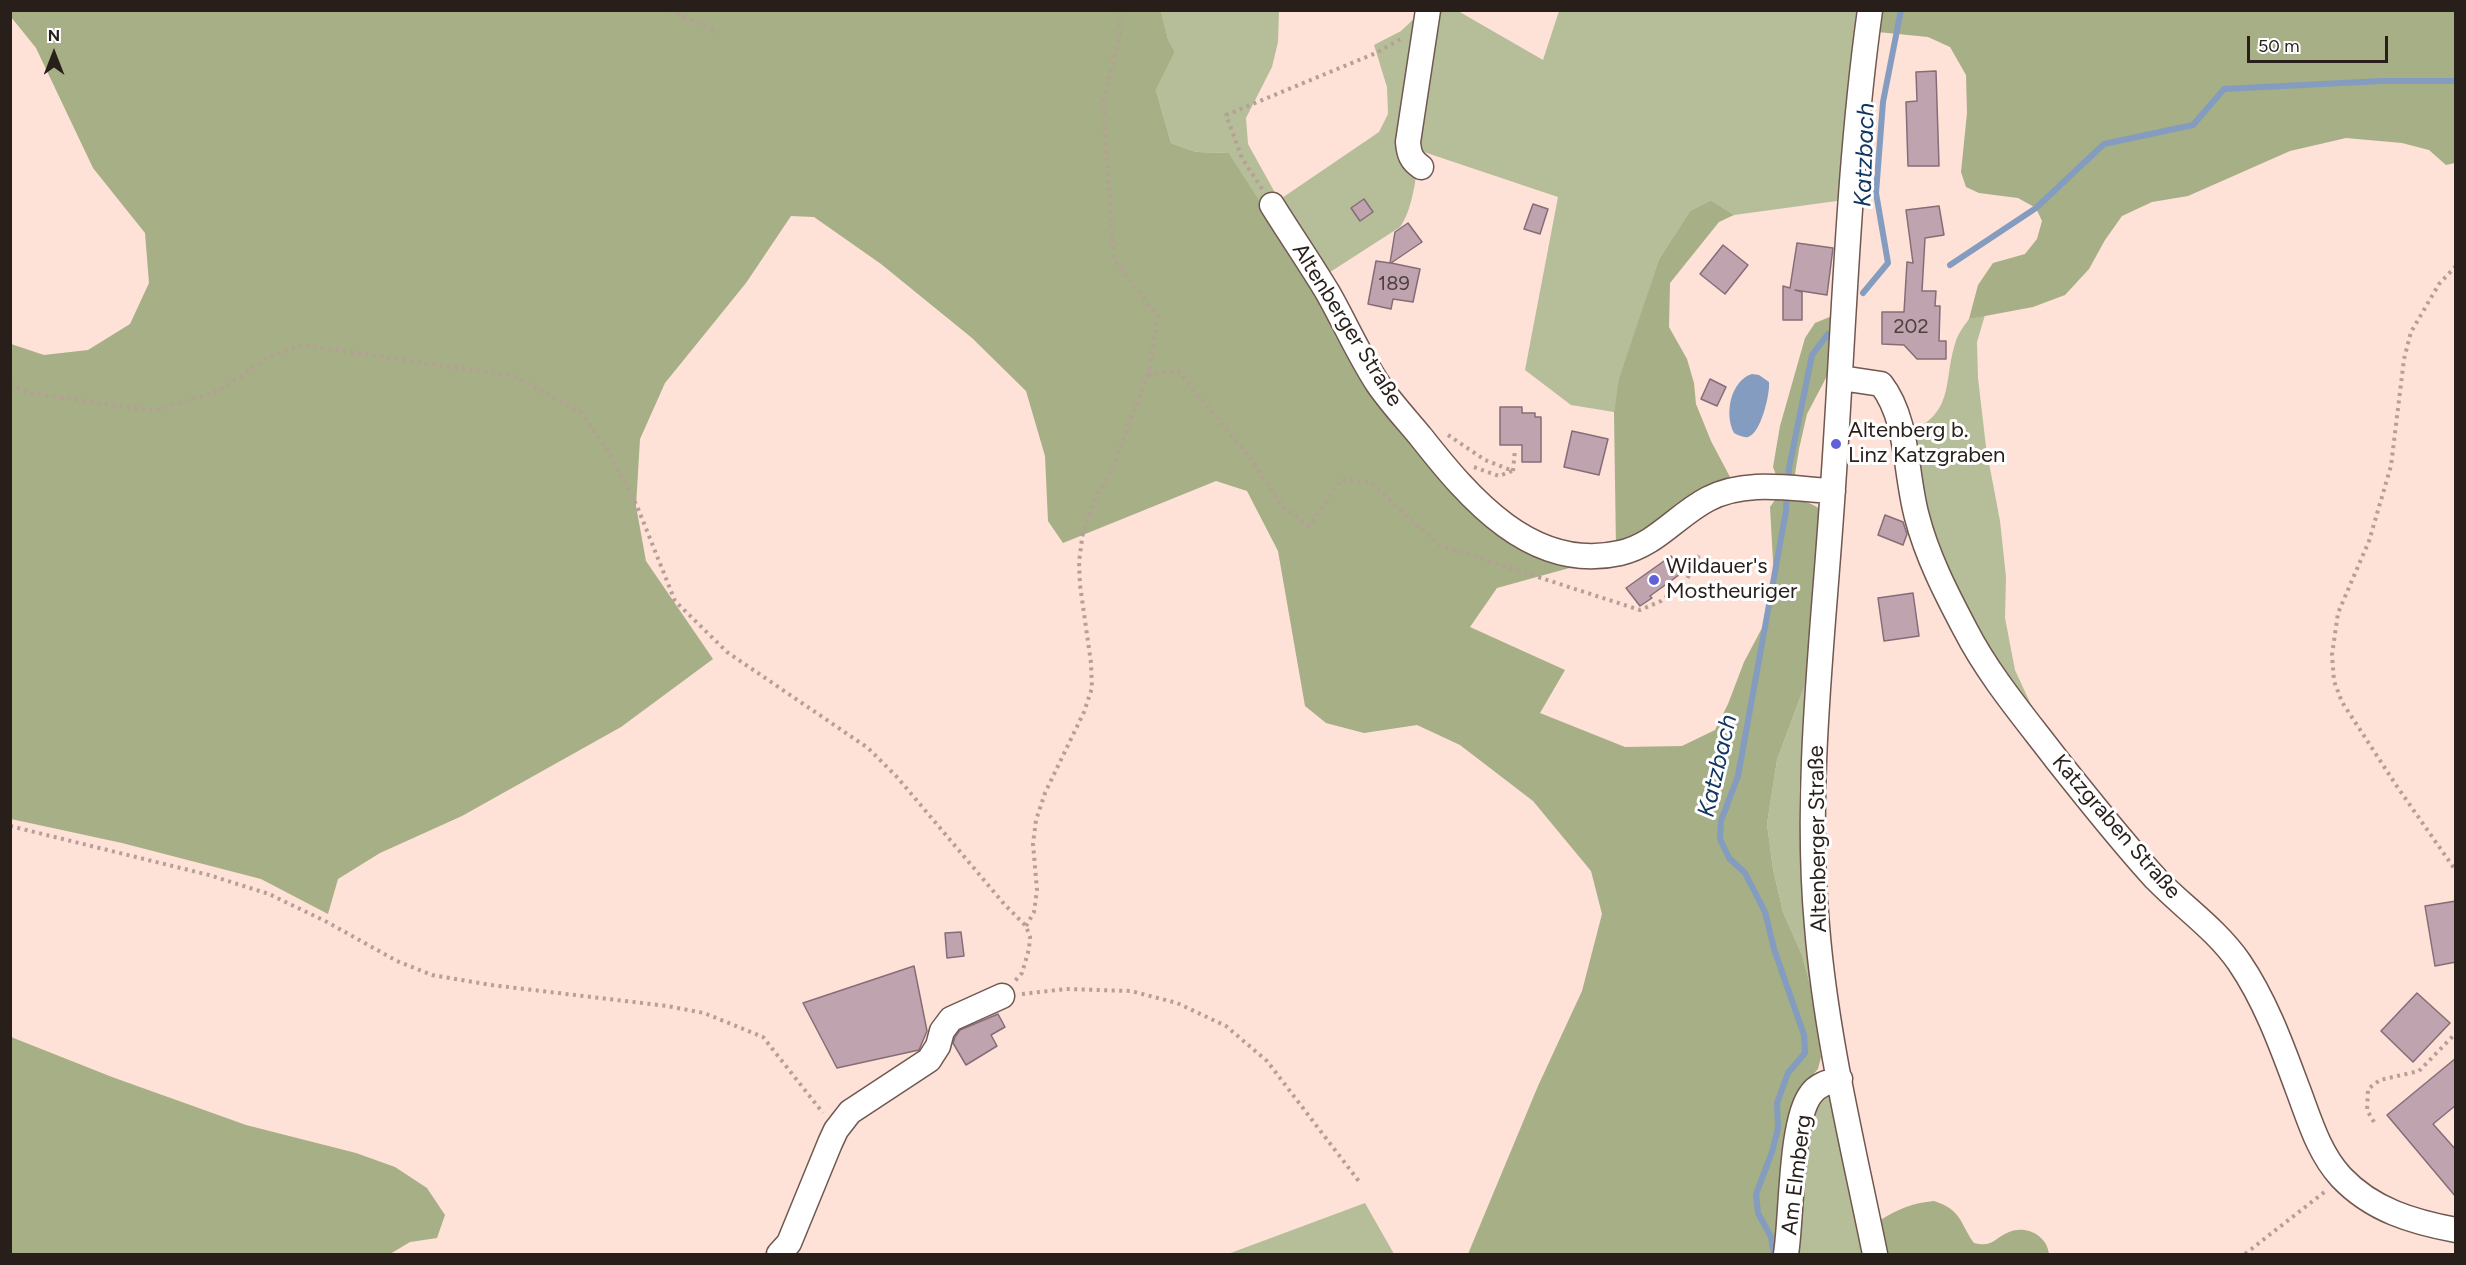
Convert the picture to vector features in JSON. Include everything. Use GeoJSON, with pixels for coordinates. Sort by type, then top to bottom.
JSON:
{"type":"FeatureCollection","features":[{"type":"Feature","properties":{"kind":"street","name":"Altenberger Straße"},"geometry":{"type":"LineString","coordinates":[[1870,10],[1854,143],[1841,378],[1817,711],[1813,878],[1823,986],[1875,1254]]}},
{"type":"Feature","properties":{"kind":"street"},"geometry":{"type":"LineString","coordinates":[[1421,167],[1412,160],[1408,153],[1408,142],[1428,12]]}},
{"type":"Feature","properties":{"kind":"street","name":"Altenberger Straße"},"geometry":{"type":"LineString","coordinates":[[1272,205],[1326,291],[1379,385],[1454,478],[1487,512],[1514,532],[1550,549],[1597,556],[1622,553],[1648,543],[1709,498],[1739,488],[1833,491]]}},
{"type":"Feature","properties":{"kind":"street","name":"Katzgraben Straße"},"geometry":{"type":"LineString","coordinates":[[1841,378],[1881,384],[1892,398],[1917,517],[1946,591],[1967,633],[2020,712],[2115,832],[2157,880],[2221,939],[2238,961],[2266,1011],[2326,1157],[2341,1177],[2368,1200],[2410,1220],[2456,1230]]}},
{"type":"Feature","properties":{"kind":"street"},"geometry":{"type":"LineString","coordinates":[[779,1254],[789,1243],[836,1130],[850,1112],[929,1060],[938,1046],[942,1031],[951,1019],[1002,996]]}},
{"type":"Feature","properties":{"kind":"street","name":"Am Elmberg"},"geometry":{"type":"LineString","coordinates":[[1786,1254],[1796,1146],[1802,1112],[1811,1093],[1822,1084],[1840,1079]]}},
{"type":"Feature","properties":{"kind":"path"},"geometry":{"type":"LineString","coordinates":[[670,10],[719,33]]}},
{"type":"Feature","properties":{"kind":"path"},"geometry":{"type":"LineString","coordinates":[[1026,926],[1034,912],[1037,890],[1033,844],[1036,820],[1045,793],[1084,712],[1092,688],[1091,663],[1079,574],[1083,532],[1097,496],[1111,471],[1148,374],[1158,317],[1114,260],[1103,102],[1120,33],[1119,10]]}},
{"type":"Feature","properties":{"kind":"path"},"geometry":{"type":"LineString","coordinates":[[1272,205],[1242,158],[1226,116],[1376,53],[1399,41],[1428,12]]}},
{"type":"Feature","properties":{"kind":"path"},"geometry":{"type":"LineString","coordinates":[[2456,266],[2439,284],[2411,333],[2404,359],[2391,466],[2369,541],[2338,613],[2332,656],[2334,681],[2342,702],[2456,871]]}},
{"type":"Feature","properties":{"kind":"path"},"geometry":{"type":"LineString","coordinates":[[10,384],[30,393],[153,411],[219,391],[267,358],[302,345],[514,376],[581,413],[607,448],[637,506],[675,601],[727,652],[868,748],[897,777],[1005,905],[1026,926],[1030,937],[1029,950],[1022,973],[1002,996]]}},
{"type":"Feature","properties":{"kind":"path"},"geometry":{"type":"LineString","coordinates":[[1148,374],[1178,371],[1252,460],[1281,505],[1309,526],[1342,479],[1371,483],[1439,545],[1640,610],[1661,601],[1686,581],[1699,555]]}},
{"type":"Feature","properties":{"kind":"path"},"geometry":{"type":"LineString","coordinates":[[1444,432],[1485,460],[1513,471]]}},
{"type":"Feature","properties":{"kind":"path"},"geometry":{"type":"LineString","coordinates":[[1513,471],[1515,449]]}},
{"type":"Feature","properties":{"kind":"path"},"geometry":{"type":"LineString","coordinates":[[1473,466],[1499,476],[1513,471]]}},
{"type":"Feature","properties":{"kind":"path"},"geometry":{"type":"LineString","coordinates":[[10,826],[209,875],[269,894],[327,921],[398,961],[432,975],[491,985],[668,1006],[704,1013],[764,1037],[836,1130]]}},
{"type":"Feature","properties":{"kind":"path"},"geometry":{"type":"LineString","coordinates":[[1002,996],[1066,989],[1131,991],[1177,1003],[1226,1026],[1267,1061],[1317,1123],[1361,1184]]}},
{"type":"Feature","properties":{"kind":"path"},"geometry":{"type":"LineString","coordinates":[[2374,1122],[2367,1110],[2368,1089],[2380,1080],[2419,1071],[2456,1033]]}},
{"type":"Feature","properties":{"kind":"path"},"geometry":{"type":"LineString","coordinates":[[2245,1254],[2314,1203],[2341,1177]]}},
{"type":"Feature","properties":{"kind":"green space"},"geometry":{"type":"Polygon","coordinates":[[[1881,10],[2455,11],[2455,163],[2446,165],[2429,150],[2402,143],[2346,138],[2290,151],[2188,196],[2152,202],[2122,216],[2089,269],[2065,295],[2033,307],[1969,319],[1978,285],[1993,263],[2025,254],[2037,239],[2042,221],[2036,208],[2018,198],[1979,193],[1966,187],[1961,172],[1967,113],[1966,75],[1950,47],[1928,37],[1878,32],[1881,10]]]}},
{"type":"Feature","properties":{"kind":"green space"},"geometry":{"type":"Polygon","coordinates":[[[11,11],[1161,11],[1168,39],[1175,52],[1156,90],[1171,143],[1196,152],[1229,153],[1297,260],[1468,502],[1591,562],[1497,588],[1470,627],[1565,670],[1540,713],[1625,747],[1682,746],[1715,730],[1744,662],[1770,613],[1774,579],[1770,507],[1775,500],[1793,500],[1805,502],[1821,510],[1810,671],[1777,760],[1767,824],[1773,869],[1783,912],[1802,955],[1810,985],[1821,1057],[1818,1069],[1810,1078],[1780,1254],[1468,1254],[1538,1086],[1582,991],[1602,914],[1591,871],[1533,801],[1460,745],[1417,725],[1364,733],[1326,723],[1305,706],[1278,551],[1247,491],[1216,481],[1063,543],[1048,521],[1045,456],[1026,391],[972,338],[881,264],[814,217],[791,216],[746,283],[665,383],[640,439],[636,506],[646,561],[713,659],[621,727],[462,816],[380,853],[338,879],[328,914],[261,879],[122,843],[11,819],[11,344],[44,355],[88,350],[130,324],[149,283],[145,233],[93,168],[36,48],[11,17],[11,11]]]}},
{"type":"Feature","properties":{"kind":"green space"},"geometry":{"type":"Polygon","coordinates":[[[1161,11],[1279,11],[1278,42],[1272,67],[1246,118],[1248,144],[1279,200],[1379,132],[1388,114],[1387,87],[1374,45],[1401,31],[1422,11],[1419,156],[1409,210],[1400,227],[1324,276],[1264,209],[1229,153],[1196,152],[1171,143],[1156,90],[1175,52],[1168,39],[1161,11]]]}},
{"type":"Feature","properties":{"kind":"green space"},"geometry":{"type":"Polygon","coordinates":[[[1435,11],[1458,11],[1543,60],[1559,11],[1860,11],[1843,148],[1844,200],[1734,215],[1711,200],[1690,211],[1659,259],[1620,379],[1614,412],[1571,405],[1525,370],[1558,197],[1415,149],[1435,11]]]}},
{"type":"Feature","properties":{"kind":"green space"},"geometry":{"type":"Polygon","coordinates":[[[1711,200],[1734,215],[1719,222],[1670,283],[1669,327],[1687,359],[1694,383],[1696,404],[1711,441],[1730,477],[1616,549],[1614,412],[1619,379],[1659,259],[1690,211],[1711,200]]]}},
{"type":"Feature","properties":{"kind":"green space"},"geometry":{"type":"Polygon","coordinates":[[[1985,315],[1977,342],[1978,378],[1986,447],[2000,521],[2006,577],[2005,618],[2015,670],[2040,724],[1991,658],[1926,523],[1910,432],[1924,424],[1941,405],[1957,337],[1969,319],[1985,315]]]}},
{"type":"Feature","properties":{"kind":"green space"},"geometry":{"type":"Polygon","coordinates":[[[1832,316],[1827,376],[1807,414],[1794,480],[1778,480],[1773,467],[1780,426],[1805,338],[1815,323],[1832,316]]]}},
{"type":"Feature","properties":{"kind":"green space"},"geometry":{"type":"Polygon","coordinates":[[[1810,671],[1799,791],[1801,877],[1810,985],[1802,955],[1783,912],[1773,869],[1767,824],[1777,760],[1810,671]]]}},
{"type":"Feature","properties":{"kind":"green space"},"geometry":{"type":"Polygon","coordinates":[[[11,1037],[112,1077],[246,1125],[356,1153],[395,1167],[427,1188],[445,1215],[437,1238],[410,1242],[390,1254],[11,1254],[11,1037]]]}},
{"type":"Feature","properties":{"kind":"green space"},"geometry":{"type":"Polygon","coordinates":[[[1830,1092],[1864,1254],[1792,1254],[1812,1103],[1830,1092]]]}},
{"type":"Feature","properties":{"kind":"green space"},"geometry":{"type":"Polygon","coordinates":[[[1934,1201],[1950,1208],[1955,1213],[1974,1243],[1989,1243],[2009,1232],[2023,1230],[2040,1237],[2049,1254],[1885,1254],[1879,1221],[1905,1207],[1934,1201]]]}},
{"type":"Feature","properties":{"kind":"green space"},"geometry":{"type":"Polygon","coordinates":[[[1365,1203],[1394,1254],[1228,1254],[1365,1203]]]}},
{"type":"Feature","properties":{"kind":"water"},"geometry":{"type":"Polygon","coordinates":[[[1752,374],[1759,375],[1769,382],[1769,388],[1761,421],[1753,434],[1745,437],[1734,433],[1731,426],[1731,399],[1738,384],[1752,374]]]}},
{"type":"Feature","properties":{"kind":"building"},"geometry":{"type":"Polygon","coordinates":[[[1936,71],[1939,166],[1908,166],[1906,102],[1917,101],[1916,72],[1936,71]]]}},
{"type":"Feature","properties":{"kind":"building"},"geometry":{"type":"Polygon","coordinates":[[[1364,199],[1373,212],[1360,221],[1351,208],[1364,199]]]}},
{"type":"Feature","properties":{"kind":"building"},"geometry":{"type":"Polygon","coordinates":[[[1533,204],[1548,209],[1540,234],[1524,229],[1533,204]]]}},
{"type":"Feature","properties":{"kind":"building"},"geometry":{"type":"Polygon","coordinates":[[[1939,206],[1944,235],[1925,238],[1922,291],[1936,291],[1935,306],[1940,306],[1939,341],[1946,341],[1946,359],[1917,359],[1904,345],[1882,344],[1882,312],[1904,312],[1907,262],[1913,263],[1906,210],[1939,206]]]}},
{"type":"Feature","properties":{"kind":"building"},"geometry":{"type":"Polygon","coordinates":[[[1408,223],[1422,242],[1391,263],[1420,269],[1413,302],[1393,299],[1391,309],[1368,304],[1376,261],[1390,263],[1395,232],[1408,223]]]}},
{"type":"Feature","properties":{"kind":"building"},"geometry":{"type":"Polygon","coordinates":[[[1797,243],[1833,248],[1827,295],[1795,290],[1802,292],[1802,320],[1783,320],[1783,286],[1790,288],[1797,243]]]}},
{"type":"Feature","properties":{"kind":"building"},"geometry":{"type":"Polygon","coordinates":[[[1723,245],[1748,265],[1725,294],[1700,274],[1723,245]]]}},
{"type":"Feature","properties":{"kind":"building"},"geometry":{"type":"Polygon","coordinates":[[[1710,379],[1726,387],[1717,406],[1701,399],[1710,379]]]}},
{"type":"Feature","properties":{"kind":"building"},"geometry":{"type":"Polygon","coordinates":[[[1500,407],[1522,407],[1522,413],[1535,413],[1535,417],[1541,417],[1541,462],[1522,462],[1522,445],[1500,445],[1500,407]]]}},
{"type":"Feature","properties":{"kind":"building"},"geometry":{"type":"Polygon","coordinates":[[[1572,431],[1608,439],[1599,475],[1564,467],[1572,431]]]}},
{"type":"Feature","properties":{"kind":"building"},"geometry":{"type":"Polygon","coordinates":[[[1885,515],[1903,522],[1907,534],[1903,545],[1878,535],[1885,515]]]}},
{"type":"Feature","properties":{"kind":"building","name":"Wildauer's Mostheuriger"},"geometry":{"type":"Polygon","coordinates":[[[1671,556],[1683,572],[1640,606],[1626,588],[1671,556]]]}},
{"type":"Feature","properties":{"kind":"building"},"geometry":{"type":"Polygon","coordinates":[[[1913,593],[1919,636],[1884,641],[1878,598],[1913,593]]]}},
{"type":"Feature","properties":{"kind":"building"},"geometry":{"type":"Polygon","coordinates":[[[2456,901],[2456,962],[2435,966],[2425,906],[2456,901]]]}},
{"type":"Feature","properties":{"kind":"building"},"geometry":{"type":"Polygon","coordinates":[[[961,932],[964,956],[947,958],[945,933],[961,932]]]}},
{"type":"Feature","properties":{"kind":"building"},"geometry":{"type":"Polygon","coordinates":[[[914,966],[927,1031],[919,1050],[837,1068],[803,1003],[914,966]]]}},
{"type":"Feature","properties":{"kind":"building"},"geometry":{"type":"Polygon","coordinates":[[[2417,993],[2450,1023],[2413,1062],[2381,1031],[2417,993]]]}},
{"type":"Feature","properties":{"kind":"building"},"geometry":{"type":"Polygon","coordinates":[[[998,1014],[1005,1027],[991,1035],[997,1046],[966,1065],[953,1043],[955,1037],[960,1030],[998,1014]]]}},
{"type":"Feature","properties":{"kind":"building"},"geometry":{"type":"Polygon","coordinates":[[[2456,1058],[2456,1105],[2433,1124],[2456,1150],[2456,1197],[2387,1115],[2456,1058]]]}},
{"type":"Feature","properties":{"kind":"waterway","name":"Katzbach"},"geometry":{"type":"LineString","coordinates":[[1863,293],[1888,263],[1876,193],[1883,102],[1901,10]]}},
{"type":"Feature","properties":{"kind":"waterway"},"geometry":{"type":"LineString","coordinates":[[1950,265],[2036,208],[2104,144],[2193,125],[2224,89],[2381,81],[2456,81]]}},
{"type":"Feature","properties":{"kind":"waterway","name":"Katzbach"},"geometry":{"type":"LineString","coordinates":[[1788,482],[1812,355],[1828,334]]}},
{"type":"Feature","properties":{"kind":"waterway","name":"Katzbach"},"geometry":{"type":"LineString","coordinates":[[1774,1254],[1771,1237],[1758,1213],[1756,1194],[1772,1152],[1778,1128],[1777,1103],[1788,1073],[1805,1053],[1804,1035],[1774,949],[1765,912],[1745,873],[1729,858],[1720,839],[1721,821],[1738,776],[1786,511],[1787,492]]}},
{"type":"Feature","properties":{"kind":"place","name":"Altenberg b. Linz Katzgraben"},"geometry":{"type":"Point","coordinates":[1836,444]}},
{"type":"Feature","properties":{"kind":"place","name":"Wildauer's Mostheuriger"},"geometry":{"type":"Point","coordinates":[1654,580]}}]}
